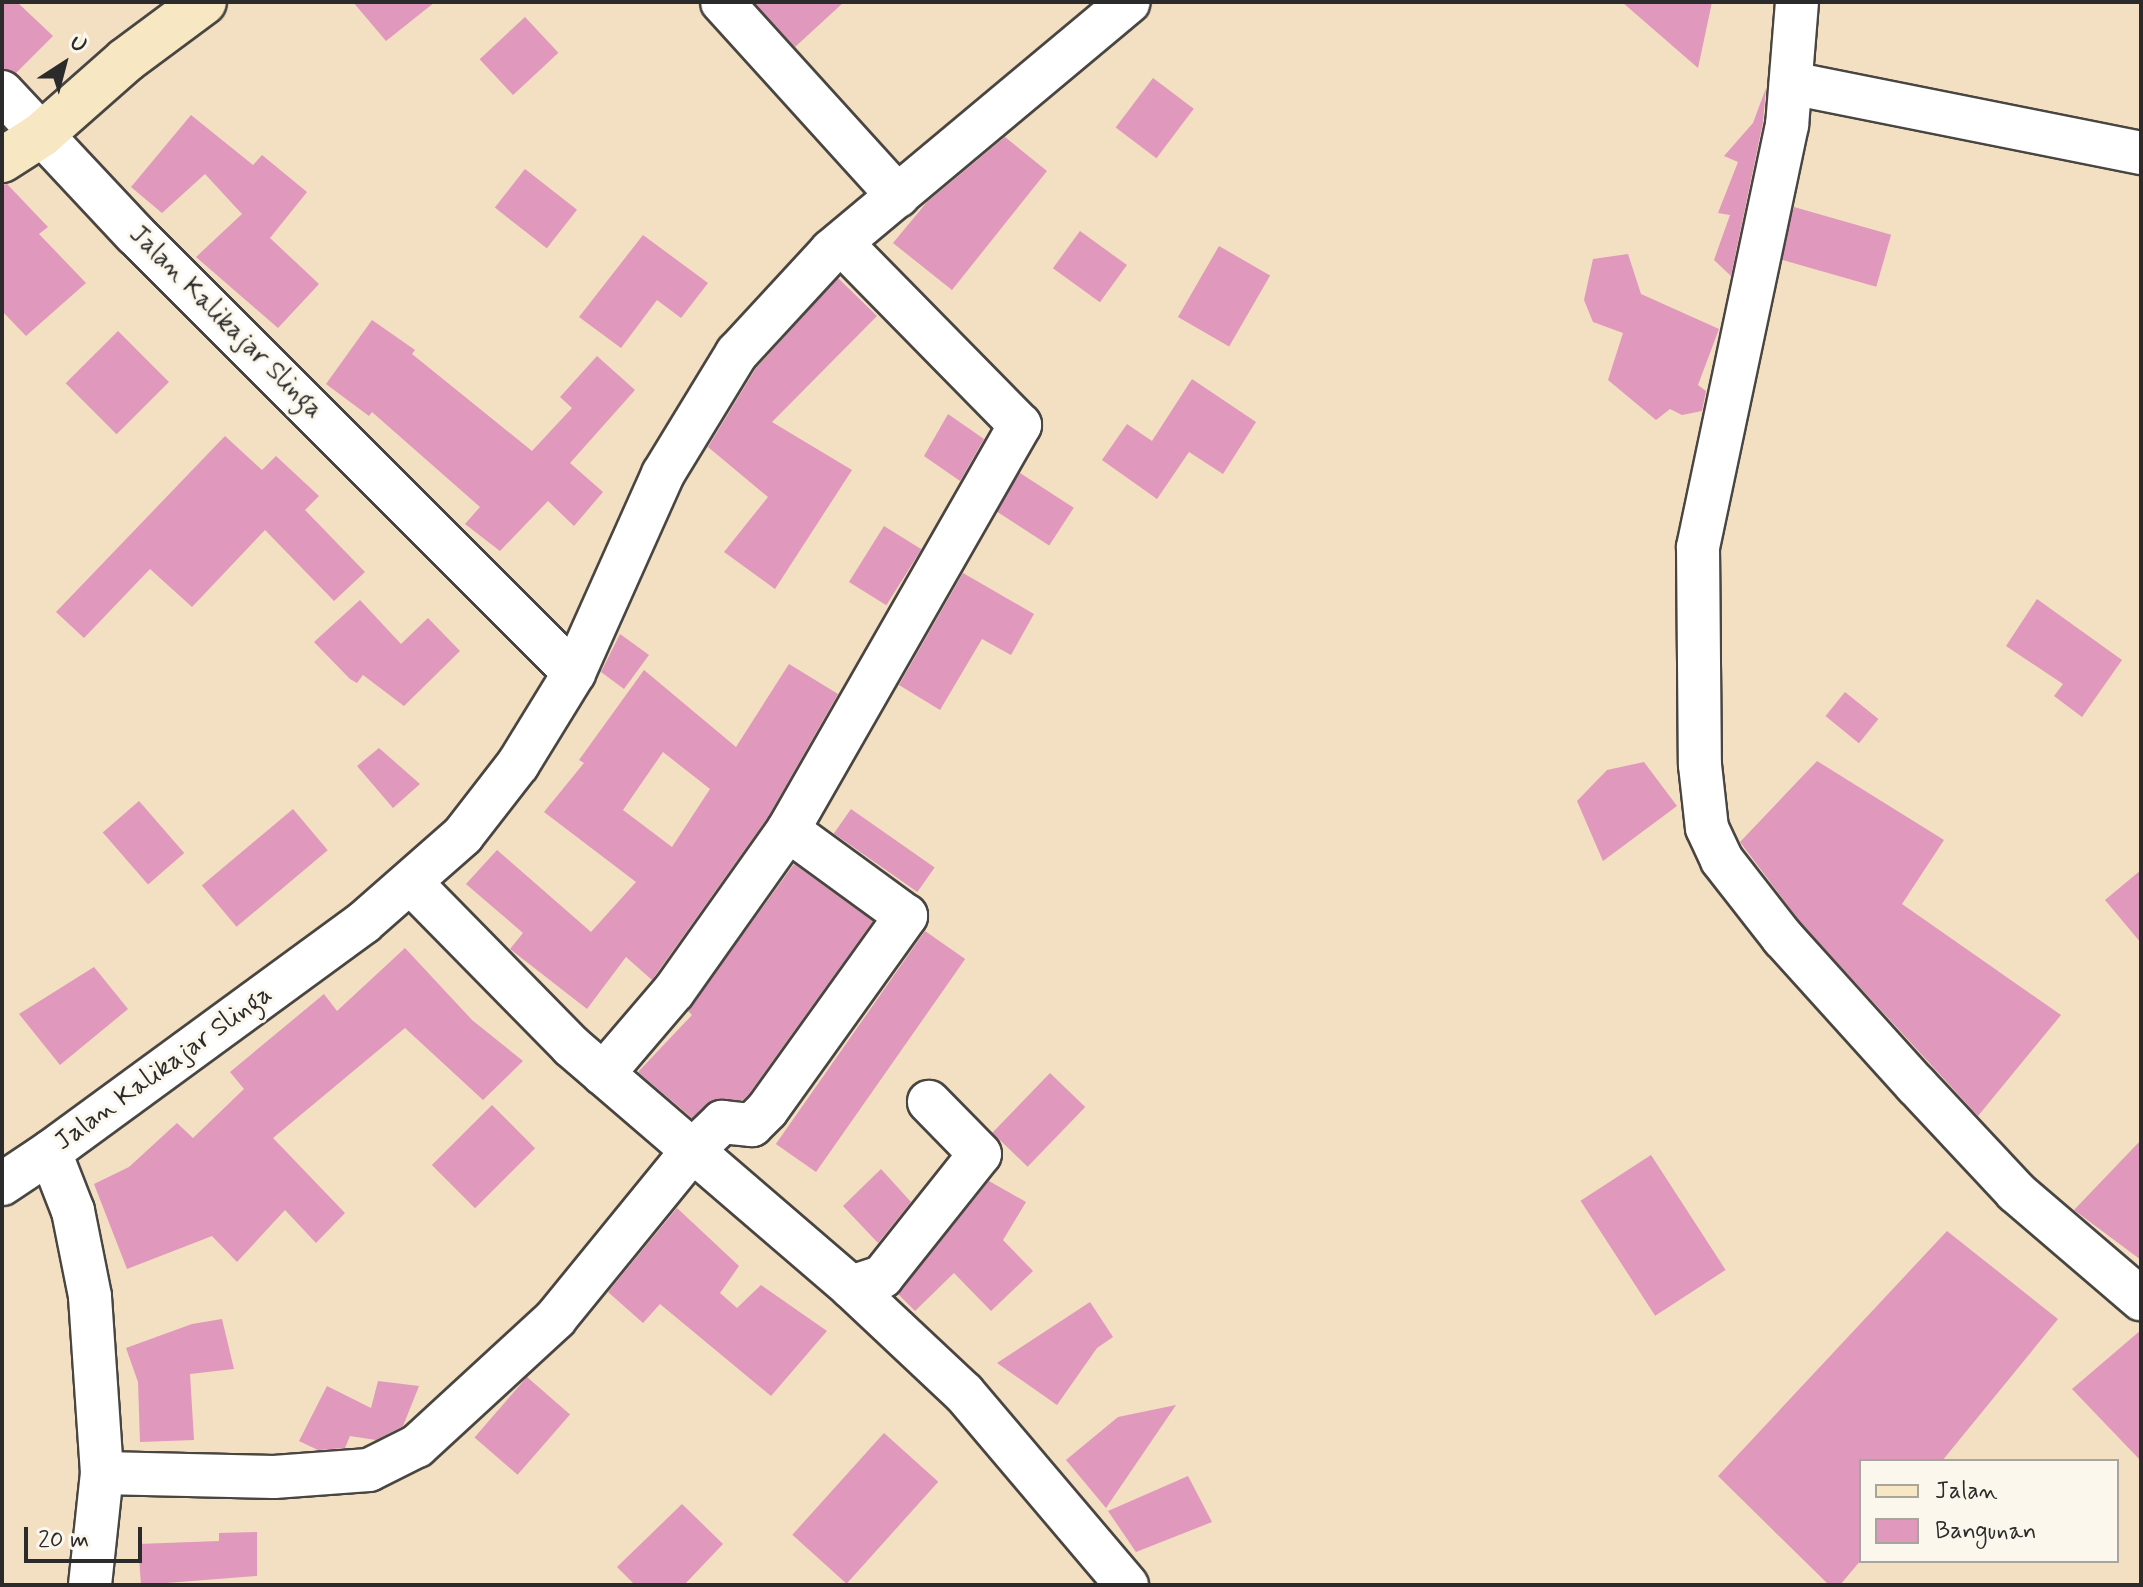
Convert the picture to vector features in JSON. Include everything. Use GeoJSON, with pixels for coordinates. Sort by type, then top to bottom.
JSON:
{"type":"FeatureCollection","features":[{"type":"Feature","properties":{"kind":"street"},"geometry":{"type":"LineString","coordinates":[[2,160],[41,135],[126,60],[204,2]]}},
{"type":"Feature","properties":{"kind":"street"},"geometry":{"type":"LineString","coordinates":[[722,2],[898,196]]}},
{"type":"Feature","properties":{"kind":"street"},"geometry":{"type":"LineString","coordinates":[[568,667],[663,474],[693,421],[737,353],[783,298],[841,243],[1129,2]]}},
{"type":"Feature","properties":{"kind":"street"},"geometry":{"type":"LineString","coordinates":[[1797,2],[1791,83],[1770,213],[1698,547],[1700,765],[1707,828],[1722,860],[1783,938],[1916,1085],[2016,1192],[2141,1299]]}},
{"type":"Feature","properties":{"kind":"street"},"geometry":{"type":"LineString","coordinates":[[1791,83],[2141,153]]}},
{"type":"Feature","properties":{"kind":"street","name":"Jalan Kalikajar Slinga"},"geometry":{"type":"LineString","coordinates":[[2,92],[568,667],[518,764],[463,835],[411,883],[50,1152],[73,1211],[90,1296],[102,1473],[87,1583]]}},
{"type":"Feature","properties":{"kind":"street"},"geometry":{"type":"LineString","coordinates":[[603,1074],[674,991],[788,830],[1020,425],[841,243]]}},
{"type":"Feature","properties":{"kind":"street"},"geometry":{"type":"LineString","coordinates":[[102,1473],[335,1473],[369,1470],[417,1446],[555,1319],[692,1151],[722,1122],[752,1125],[767,1110],[906,916],[788,830]]}},
{"type":"Feature","properties":{"kind":"street"},"geometry":{"type":"LineString","coordinates":[[411,883],[603,1074],[851,1287],[964,1393],[1127,1585]]}},
{"type":"Feature","properties":{"kind":"street"},"geometry":{"type":"LineString","coordinates":[[851,1287],[882,1277],[980,1154],[929,1102]]}},
{"type":"Feature","properties":{"kind":"street"},"geometry":{"type":"LineString","coordinates":[[2,1184],[50,1152]]}},
{"type":"Feature","properties":{"kind":"building"},"geometry":{"type":"Polygon","coordinates":[[[2,2],[17,2],[53,36],[16,73],[2,69],[2,2]]]}},
{"type":"Feature","properties":{"kind":"building"},"geometry":{"type":"Polygon","coordinates":[[[353,2],[435,2],[386,41],[353,2]]]}},
{"type":"Feature","properties":{"kind":"building"},"geometry":{"type":"Polygon","coordinates":[[[754,2],[844,2],[795,47],[754,2]]]}},
{"type":"Feature","properties":{"kind":"building"},"geometry":{"type":"Polygon","coordinates":[[[1622,2],[1712,2],[1698,68],[1622,2]]]}},
{"type":"Feature","properties":{"kind":"building"},"geometry":{"type":"Polygon","coordinates":[[[525,17],[558,53],[513,95],[480,59],[525,17]]]}},
{"type":"Feature","properties":{"kind":"building"},"geometry":{"type":"Polygon","coordinates":[[[1153,78],[1194,109],[1156,158],[1116,128],[1153,78]]]}},
{"type":"Feature","properties":{"kind":"building"},"geometry":{"type":"Polygon","coordinates":[[[1766,88],[1763,122],[1731,276],[1714,260],[1730,215],[1718,213],[1738,162],[1724,156],[1753,123],[1766,88]]]}},
{"type":"Feature","properties":{"kind":"building"},"geometry":{"type":"Polygon","coordinates":[[[191,115],[253,165],[262,155],[307,192],[270,238],[319,284],[278,328],[196,257],[242,214],[205,174],[162,213],[131,187],[191,115]]]}},
{"type":"Feature","properties":{"kind":"building"},"geometry":{"type":"Polygon","coordinates":[[[1005,137],[1047,171],[952,290],[893,243],[927,202],[1005,137]]]}},
{"type":"Feature","properties":{"kind":"building"},"geometry":{"type":"Polygon","coordinates":[[[525,169],[577,210],[547,248],[495,208],[525,169]]]}},
{"type":"Feature","properties":{"kind":"building"},"geometry":{"type":"Polygon","coordinates":[[[7,184],[48,227],[39,234],[86,283],[26,336],[2,311],[2,185],[7,184]]]}},
{"type":"Feature","properties":{"kind":"building"},"geometry":{"type":"Polygon","coordinates":[[[1794,207],[1891,235],[1876,287],[1779,259],[1794,207]]]}},
{"type":"Feature","properties":{"kind":"building"},"geometry":{"type":"Polygon","coordinates":[[[1080,231],[1127,265],[1100,302],[1053,268],[1080,231]]]}},
{"type":"Feature","properties":{"kind":"building"},"geometry":{"type":"Polygon","coordinates":[[[643,235],[708,283],[681,318],[657,300],[621,348],[579,317],[643,235]]]}},
{"type":"Feature","properties":{"kind":"building"},"geometry":{"type":"Polygon","coordinates":[[[1219,246],[1270,276],[1229,347],[1178,317],[1219,246]]]}},
{"type":"Feature","properties":{"kind":"building"},"geometry":{"type":"Polygon","coordinates":[[[1628,254],[1641,294],[1719,329],[1698,385],[1706,391],[1702,411],[1682,415],[1670,409],[1656,420],[1608,380],[1623,333],[1593,322],[1584,300],[1593,259],[1628,254]]]}},
{"type":"Feature","properties":{"kind":"building"},"geometry":{"type":"Polygon","coordinates":[[[838,278],[877,316],[772,422],[852,470],[775,589],[724,552],[768,497],[708,447],[756,368],[838,278]]]}},
{"type":"Feature","properties":{"kind":"building"},"geometry":{"type":"Polygon","coordinates":[[[372,320],[415,350],[412,354],[532,451],[572,408],[560,397],[597,356],[635,390],[570,463],[603,492],[574,526],[548,501],[500,551],[465,524],[480,507],[372,412],[369,416],[326,384],[372,320]]]}},
{"type":"Feature","properties":{"kind":"building"},"geometry":{"type":"Polygon","coordinates":[[[118,331],[169,382],[117,434],[66,383],[118,331]]]}},
{"type":"Feature","properties":{"kind":"building"},"geometry":{"type":"Polygon","coordinates":[[[1192,379],[1256,422],[1223,474],[1189,452],[1157,499],[1102,460],[1127,424],[1152,441],[1192,379]]]}},
{"type":"Feature","properties":{"kind":"building"},"geometry":{"type":"Polygon","coordinates":[[[948,414],[984,439],[960,481],[924,456],[948,414]]]}},
{"type":"Feature","properties":{"kind":"building"},"geometry":{"type":"Polygon","coordinates":[[[225,436],[262,470],[276,456],[319,496],[305,510],[365,572],[334,601],[265,530],[192,607],[150,569],[84,638],[56,612],[225,436]]]}},
{"type":"Feature","properties":{"kind":"building"},"geometry":{"type":"Polygon","coordinates":[[[1020,473],[1074,508],[1049,546],[995,511],[1020,473]]]}},
{"type":"Feature","properties":{"kind":"building"},"geometry":{"type":"Polygon","coordinates":[[[884,526],[921,549],[886,605],[849,582],[884,526]]]}},
{"type":"Feature","properties":{"kind":"building"},"geometry":{"type":"Polygon","coordinates":[[[963,573],[1034,614],[1011,655],[982,639],[940,710],[899,685],[963,573]]]}},
{"type":"Feature","properties":{"kind":"building"},"geometry":{"type":"Polygon","coordinates":[[[2037,599],[2122,660],[2082,717],[2054,696],[2063,684],[2006,646],[2037,599]]]}},
{"type":"Feature","properties":{"kind":"building"},"geometry":{"type":"Polygon","coordinates":[[[360,600],[401,644],[428,618],[460,651],[404,706],[363,675],[357,683],[350,679],[314,642],[360,600]]]}},
{"type":"Feature","properties":{"kind":"building"},"geometry":{"type":"Polygon","coordinates":[[[620,634],[649,655],[624,689],[601,672],[620,634]]]}},
{"type":"Feature","properties":{"kind":"building"},"geometry":{"type":"Polygon","coordinates":[[[789,664],[838,694],[768,817],[652,980],[626,957],[587,1009],[510,949],[523,933],[466,884],[497,850],[591,932],[636,882],[544,812],[584,763],[579,760],[644,670],[736,747],[789,664]],[[663,752],[623,810],[672,847],[710,789],[663,752]]]}},
{"type":"Feature","properties":{"kind":"building"},"geometry":{"type":"Polygon","coordinates":[[[1845,692],[1878,719],[1859,743],[1825,716],[1845,692]]]}},
{"type":"Feature","properties":{"kind":"building"},"geometry":{"type":"Polygon","coordinates":[[[379,748],[420,784],[393,808],[357,766],[379,748]]]}},
{"type":"Feature","properties":{"kind":"building"},"geometry":{"type":"Polygon","coordinates":[[[1817,761],[1944,840],[1902,904],[2061,1015],[1978,1116],[1801,923],[1740,842],[1817,761]]]}},
{"type":"Feature","properties":{"kind":"building"},"geometry":{"type":"Polygon","coordinates":[[[1644,762],[1677,806],[1603,861],[1577,801],[1607,770],[1644,762]]]}},
{"type":"Feature","properties":{"kind":"building"},"geometry":{"type":"Polygon","coordinates":[[[139,801],[184,853],[148,885],[103,832],[139,801]]]}},
{"type":"Feature","properties":{"kind":"building"},"geometry":{"type":"Polygon","coordinates":[[[293,809],[328,850],[237,927],[202,885],[293,809]]]}},
{"type":"Feature","properties":{"kind":"building"},"geometry":{"type":"Polygon","coordinates":[[[851,809],[935,868],[917,892],[834,834],[851,809]]]}},
{"type":"Feature","properties":{"kind":"building"},"geometry":{"type":"Polygon","coordinates":[[[794,864],[873,921],[749,1094],[743,1100],[714,1100],[692,1118],[638,1072],[692,1015],[688,1011],[794,864]]]}},
{"type":"Feature","properties":{"kind":"building"},"geometry":{"type":"Polygon","coordinates":[[[2141,870],[2141,943],[2105,900],[2141,870]]]}},
{"type":"Feature","properties":{"kind":"building"},"geometry":{"type":"Polygon","coordinates":[[[925,931],[965,959],[816,1172],[776,1144],[925,931]]]}},
{"type":"Feature","properties":{"kind":"building"},"geometry":{"type":"Polygon","coordinates":[[[405,948],[472,1020],[523,1061],[483,1100],[405,1028],[273,1138],[345,1213],[316,1243],[285,1210],[237,1262],[212,1236],[127,1269],[94,1184],[129,1167],[177,1123],[193,1138],[244,1089],[230,1072],[324,994],[337,1011],[405,948]]]}},
{"type":"Feature","properties":{"kind":"building"},"geometry":{"type":"Polygon","coordinates":[[[94,967],[128,1009],[60,1065],[19,1014],[94,967]]]}},
{"type":"Feature","properties":{"kind":"building"},"geometry":{"type":"Polygon","coordinates":[[[1050,1073],[1085,1107],[1028,1167],[992,1133],[1050,1073]]]}},
{"type":"Feature","properties":{"kind":"building"},"geometry":{"type":"Polygon","coordinates":[[[492,1105],[535,1148],[475,1208],[432,1165],[492,1105]]]}},
{"type":"Feature","properties":{"kind":"building"},"geometry":{"type":"Polygon","coordinates":[[[2141,1140],[2141,1260],[2074,1210],[2141,1140]]]}},
{"type":"Feature","properties":{"kind":"building"},"geometry":{"type":"Polygon","coordinates":[[[1651,1155],[1726,1270],[1655,1316],[1581,1201],[1651,1155]]]}},
{"type":"Feature","properties":{"kind":"building"},"geometry":{"type":"Polygon","coordinates":[[[881,1169],[911,1202],[878,1243],[843,1206],[881,1169]]]}},
{"type":"Feature","properties":{"kind":"building"},"geometry":{"type":"Polygon","coordinates":[[[989,1181],[1026,1202],[1003,1240],[1033,1271],[991,1311],[954,1273],[915,1311],[898,1294],[989,1181]]]}},
{"type":"Feature","properties":{"kind":"building"},"geometry":{"type":"Polygon","coordinates":[[[677,1208],[739,1266],[720,1293],[737,1308],[761,1285],[827,1331],[771,1396],[660,1304],[643,1323],[608,1292],[677,1208]]]}},
{"type":"Feature","properties":{"kind":"building"},"geometry":{"type":"Polygon","coordinates":[[[1947,1231],[2058,1319],[1944,1459],[1859,1459],[1859,1562],[1840,1585],[1829,1585],[1718,1476],[1947,1231]]]}},
{"type":"Feature","properties":{"kind":"building"},"geometry":{"type":"Polygon","coordinates":[[[1090,1302],[1113,1337],[1097,1348],[1057,1405],[997,1363],[1090,1302]]]}},
{"type":"Feature","properties":{"kind":"building"},"geometry":{"type":"Polygon","coordinates":[[[222,1319],[234,1369],[190,1374],[194,1440],[140,1442],[138,1382],[126,1348],[192,1324],[222,1319]]]}},
{"type":"Feature","properties":{"kind":"building"},"geometry":{"type":"Polygon","coordinates":[[[2141,1330],[2141,1461],[2072,1389],[2141,1330]]]}},
{"type":"Feature","properties":{"kind":"building"},"geometry":{"type":"Polygon","coordinates":[[[527,1377],[570,1414],[518,1475],[475,1437],[527,1377]]]}},
{"type":"Feature","properties":{"kind":"building"},"geometry":{"type":"Polygon","coordinates":[[[378,1381],[419,1386],[403,1426],[376,1440],[350,1436],[345,1448],[318,1450],[299,1441],[327,1386],[371,1408],[378,1381]]]}},
{"type":"Feature","properties":{"kind":"building"},"geometry":{"type":"Polygon","coordinates":[[[1176,1405],[1106,1508],[1066,1460],[1118,1417],[1176,1405]]]}},
{"type":"Feature","properties":{"kind":"building"},"geometry":{"type":"Polygon","coordinates":[[[884,1433],[938,1482],[847,1584],[792,1535],[884,1433]]]}},
{"type":"Feature","properties":{"kind":"building"},"geometry":{"type":"Polygon","coordinates":[[[1188,1476],[1212,1522],[1136,1552],[1108,1511],[1188,1476]]]}},
{"type":"Feature","properties":{"kind":"building"},"geometry":{"type":"Polygon","coordinates":[[[682,1504],[723,1544],[684,1585],[635,1585],[617,1567],[682,1504]]]}},
{"type":"Feature","properties":{"kind":"building"},"geometry":{"type":"Polygon","coordinates":[[[257,1532],[257,1576],[141,1585],[138,1544],[219,1541],[219,1533],[257,1532]]]}}]}
